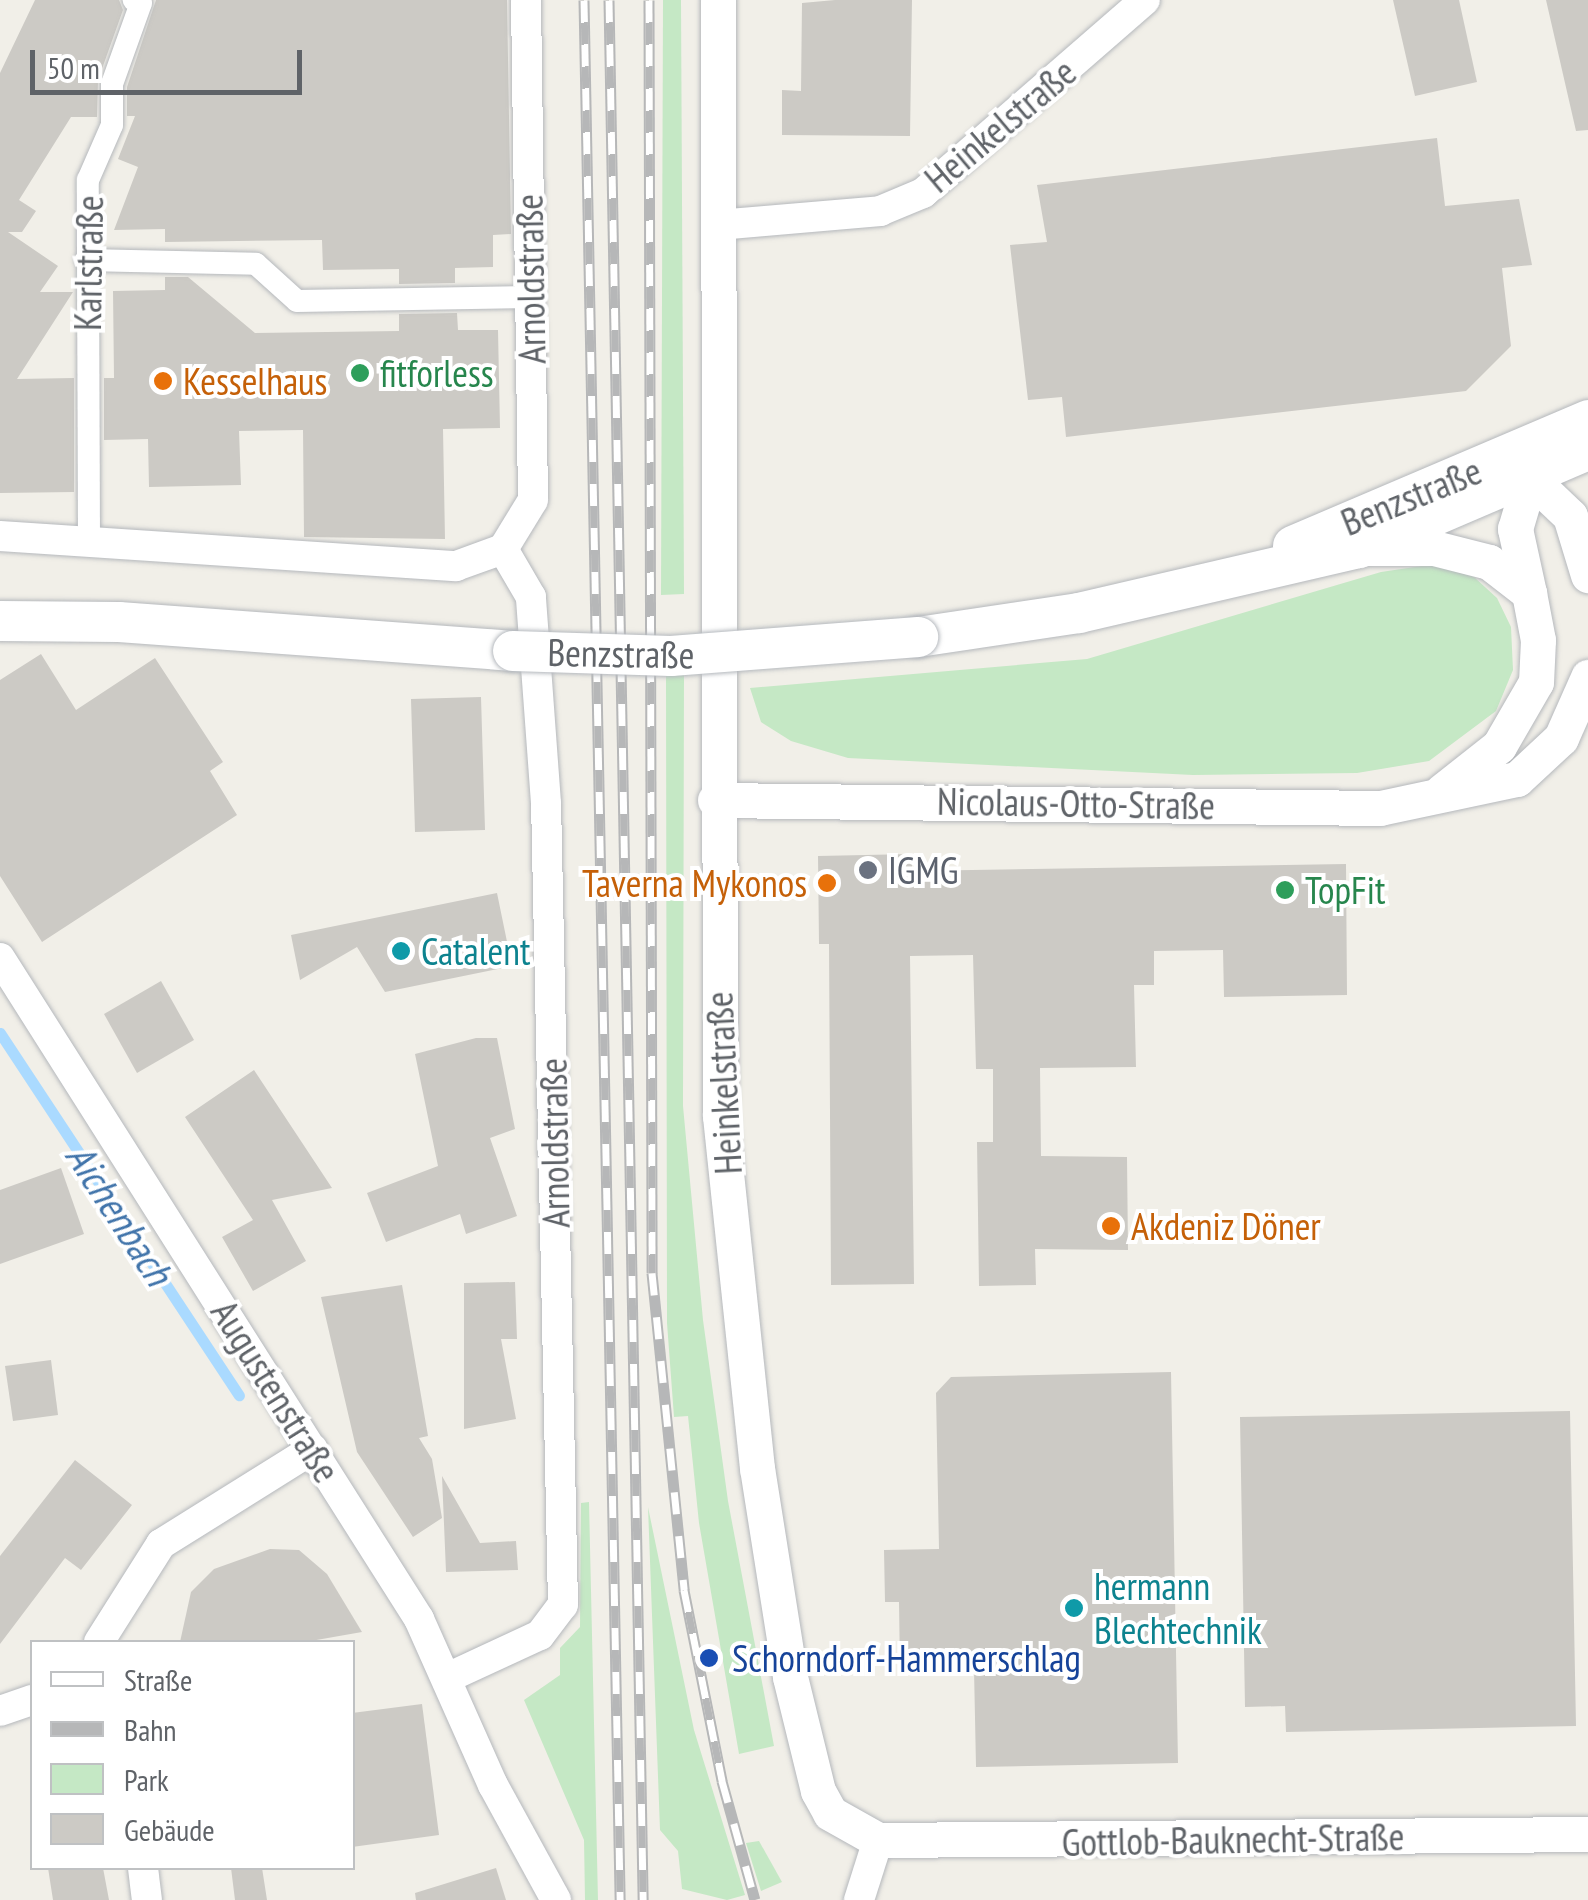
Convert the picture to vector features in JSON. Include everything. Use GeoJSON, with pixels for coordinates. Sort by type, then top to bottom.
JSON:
{"type":"FeatureCollection","features":[{"type":"Feature","properties":{"kind":"main road","name":"Benzstraße"},"geometry":{"type":"LineString","coordinates":[[1236,573],[1588,420]]}},
{"type":"Feature","properties":{"kind":"main road","name":"Benzstraße"},"geometry":{"type":"LineString","coordinates":[[0,620],[119,622],[670,656],[918,637],[1080,613],[1236,573],[1360,548],[1588,450]]}},
{"type":"Feature","properties":{"kind":"street","name":"Arnoldstraße"},"geometry":{"type":"LineString","coordinates":[[447,1678],[540,1635],[563,1605],[546,803],[531,597],[503,549],[533,500],[526,0]]}},
{"type":"Feature","properties":{"kind":"street","name":"Heinkelstraße"},"geometry":{"type":"LineString","coordinates":[[718,0],[715,800],[720,1116],[760,1486],[790,1677],[818,1790],[830,1813],[878,1840]]}},
{"type":"Feature","properties":{"kind":"street","name":"Heinkelstraße"},"geometry":{"type":"LineString","coordinates":[[718,224],[880,211],[923,193],[1145,0]]}},
{"type":"Feature","properties":{"kind":"street","name":"Karlstraße"},"geometry":{"type":"LineString","coordinates":[[89,541],[88,180],[112,126],[112,84],[139,1]]}},
{"type":"Feature","properties":{"kind":"street"},"geometry":{"type":"LineString","coordinates":[[86,260],[256,264],[297,301],[530,297]]}},
{"type":"Feature","properties":{"kind":"street"},"geometry":{"type":"LineString","coordinates":[[1530,478],[1570,516],[1588,575]]}},
{"type":"Feature","properties":{"kind":"street","name":"Nicolaus-Otto-Straße"},"geometry":{"type":"LineString","coordinates":[[1435,796],[1499,746],[1536,682],[1538,640],[1515,529],[1530,478]]}},
{"type":"Feature","properties":{"kind":"street"},"geometry":{"type":"LineString","coordinates":[[0,536],[456,566],[503,549]]}},
{"type":"Feature","properties":{"kind":"street"},"geometry":{"type":"LineString","coordinates":[[1360,548],[1434,548],[1490,562],[1529,593]]}},
{"type":"Feature","properties":{"kind":"street","name":"Nicolaus-Otto-Straße"},"geometry":{"type":"LineString","coordinates":[[715,800],[1380,808],[1518,779],[1561,738],[1588,677]]}},
{"type":"Feature","properties":{"kind":"street","name":"Augustenstraße"},"geometry":{"type":"LineString","coordinates":[[0,958],[419,1619],[493,1785],[556,1900]]}},
{"type":"Feature","properties":{"kind":"street"},"geometry":{"type":"LineString","coordinates":[[101,1640],[161,1544],[313,1449]]}},
{"type":"Feature","properties":{"kind":"street"},"geometry":{"type":"LineString","coordinates":[[0,1711],[30,1701]]}},
{"type":"Feature","properties":{"kind":"street","name":"Gottlob-Bauknecht-Straße"},"geometry":{"type":"LineString","coordinates":[[878,1840],[1588,1834]]}},
{"type":"Feature","properties":{"kind":"street"},"geometry":{"type":"LineString","coordinates":[[859,1900],[878,1840]]}},
{"type":"Feature","properties":{"kind":"street"},"geometry":{"type":"LineString","coordinates":[[143,1870],[147,1900]]}},
{"type":"Feature","properties":{"kind":"green space"},"geometry":{"type":"Polygon","coordinates":[[[663,0],[681,0],[684,594],[661,595],[663,0]]]}},
{"type":"Feature","properties":{"kind":"green space"},"geometry":{"type":"Polygon","coordinates":[[[1435,564],[1474,577],[1497,598],[1511,627],[1513,670],[1496,711],[1429,761],[1357,773],[1193,775],[848,758],[791,741],[761,722],[750,688],[1087,659],[1381,572],[1435,564]]]}},
{"type":"Feature","properties":{"kind":"green space"},"geometry":{"type":"Polygon","coordinates":[[[666,674],[684,674],[683,1106],[703,1320],[728,1501],[774,1746],[739,1754],[699,1523],[688,1416],[674,1417],[667,1323],[666,674]]]}},
{"type":"Feature","properties":{"kind":"green space"},"geometry":{"type":"Polygon","coordinates":[[[589,1502],[598,1900],[585,1900],[584,1840],[524,1700],[560,1675],[560,1648],[580,1627],[581,1503],[589,1502]]]}},
{"type":"Feature","properties":{"kind":"green space"},"geometry":{"type":"Polygon","coordinates":[[[648,1507],[694,1730],[745,1895],[727,1900],[682,1889],[678,1851],[660,1830],[648,1507]]]}},
{"type":"Feature","properties":{"kind":"green space"},"geometry":{"type":"Polygon","coordinates":[[[759,1841],[782,1882],[761,1891],[746,1843],[759,1841]]]}},
{"type":"Feature","properties":{"kind":"building"},"geometry":{"type":"Polygon","coordinates":[[[35,0],[119,0],[123,10],[98,80],[97,117],[71,117],[19,200],[36,211],[22,232],[8,232],[58,266],[40,292],[73,292],[17,379],[74,378],[74,492],[0,493],[0,73],[35,0]]]}},
{"type":"Feature","properties":{"kind":"building"},"geometry":{"type":"Polygon","coordinates":[[[156,0],[507,0],[511,234],[493,235],[493,267],[455,268],[455,283],[399,284],[399,269],[323,270],[322,240],[165,242],[165,229],[114,230],[138,167],[118,159],[135,116],[127,116],[127,87],[156,0]]]}},
{"type":"Feature","properties":{"kind":"building"},"geometry":{"type":"Polygon","coordinates":[[[912,0],[910,136],[782,135],[782,90],[801,91],[802,3],[912,0]]]}},
{"type":"Feature","properties":{"kind":"building"},"geometry":{"type":"Polygon","coordinates":[[[1393,0],[1459,0],[1477,82],[1415,96],[1393,0]]]}},
{"type":"Feature","properties":{"kind":"building"},"geometry":{"type":"Polygon","coordinates":[[[1546,0],[1588,0],[1588,130],[1576,131],[1546,0]]]}},
{"type":"Feature","properties":{"kind":"building"},"geometry":{"type":"Polygon","coordinates":[[[1437,138],[1445,206],[1519,199],[1532,265],[1502,268],[1511,346],[1466,391],[1066,437],[1062,397],[1028,400],[1010,245],[1047,242],[1037,185],[1437,138]]]}},
{"type":"Feature","properties":{"kind":"building"},"geometry":{"type":"Polygon","coordinates":[[[165,277],[188,277],[255,333],[399,331],[399,314],[457,313],[458,330],[498,330],[500,428],[443,429],[445,539],[304,537],[303,430],[239,431],[241,485],[149,487],[148,439],[104,440],[104,378],[114,378],[113,291],[165,290],[165,277]]]}},
{"type":"Feature","properties":{"kind":"building"},"geometry":{"type":"Polygon","coordinates":[[[41,654],[76,710],[155,658],[223,762],[210,771],[237,815],[42,942],[0,876],[0,680],[41,654]]]}},
{"type":"Feature","properties":{"kind":"building"},"geometry":{"type":"Polygon","coordinates":[[[481,697],[485,830],[415,832],[411,699],[481,697]]]}},
{"type":"Feature","properties":{"kind":"building"},"geometry":{"type":"Polygon","coordinates":[[[912,854],[912,871],[1346,864],[1347,995],[1224,997],[1223,950],[1154,951],[1154,985],[1134,985],[1136,1067],[1040,1068],[1041,1156],[1127,1157],[1128,1250],[1035,1249],[1036,1285],[979,1286],[977,1142],[993,1142],[993,1069],[976,1069],[973,955],[910,956],[914,1284],[831,1285],[829,944],[819,944],[818,856],[912,854]]]}},
{"type":"Feature","properties":{"kind":"building","name":"Catalent"},"geometry":{"type":"Polygon","coordinates":[[[497,893],[512,966],[385,992],[357,947],[300,980],[291,935],[497,893]]]}},
{"type":"Feature","properties":{"kind":"building"},"geometry":{"type":"Polygon","coordinates":[[[161,981],[194,1040],[137,1073],[104,1014],[161,981]]]}},
{"type":"Feature","properties":{"kind":"building"},"geometry":{"type":"Polygon","coordinates":[[[476,1038],[497,1038],[515,1129],[490,1138],[517,1216],[466,1234],[460,1214],[386,1242],[367,1193],[438,1166],[415,1054],[476,1038]]]}},
{"type":"Feature","properties":{"kind":"building"},"geometry":{"type":"Polygon","coordinates":[[[254,1070],[332,1188],[272,1200],[306,1261],[253,1291],[222,1237],[253,1220],[185,1117],[254,1070]]]}},
{"type":"Feature","properties":{"kind":"building"},"geometry":{"type":"Polygon","coordinates":[[[61,1168],[84,1234],[0,1264],[0,1190],[61,1168]]]}},
{"type":"Feature","properties":{"kind":"building"},"geometry":{"type":"Polygon","coordinates":[[[515,1282],[517,1339],[501,1339],[516,1419],[464,1429],[464,1283],[515,1282]]]}},
{"type":"Feature","properties":{"kind":"building"},"geometry":{"type":"Polygon","coordinates":[[[402,1285],[428,1436],[419,1438],[432,1459],[442,1518],[413,1537],[357,1452],[321,1297],[402,1285]]]}},
{"type":"Feature","properties":{"kind":"building"},"geometry":{"type":"Polygon","coordinates":[[[51,1360],[58,1415],[13,1421],[5,1366],[51,1360]]]}},
{"type":"Feature","properties":{"kind":"building","name":"hermann Blechtechnik"},"geometry":{"type":"Polygon","coordinates":[[[1171,1372],[1178,1763],[976,1767],[974,1669],[900,1670],[899,1602],[885,1602],[884,1550],[939,1549],[936,1393],[951,1377],[1171,1372]]]}},
{"type":"Feature","properties":{"kind":"building"},"geometry":{"type":"Polygon","coordinates":[[[1570,1411],[1576,1726],[1286,1732],[1285,1706],[1245,1707],[1240,1417],[1570,1411]]]}},
{"type":"Feature","properties":{"kind":"building"},"geometry":{"type":"Polygon","coordinates":[[[75,1460],[132,1505],[81,1570],[65,1558],[0,1644],[0,1556],[75,1460]]]}},
{"type":"Feature","properties":{"kind":"building"},"geometry":{"type":"Polygon","coordinates":[[[442,1476],[480,1543],[516,1541],[518,1570],[446,1572],[442,1476]]]}},
{"type":"Feature","properties":{"kind":"building"},"geometry":{"type":"Polygon","coordinates":[[[270,1549],[299,1550],[327,1574],[362,1632],[316,1640],[180,1640],[191,1592],[214,1569],[270,1549]]]}},
{"type":"Feature","properties":{"kind":"building"},"geometry":{"type":"Polygon","coordinates":[[[422,1704],[439,1835],[355,1847],[355,1713],[422,1704]]]}},
{"type":"Feature","properties":{"kind":"building"},"geometry":{"type":"Polygon","coordinates":[[[496,1868],[506,1900],[416,1900],[415,1893],[496,1868]]]}},
{"type":"Feature","properties":{"kind":"building"},"geometry":{"type":"Polygon","coordinates":[[[48,1870],[103,1870],[109,1900],[53,1900],[48,1870]]]}},
{"type":"Feature","properties":{"kind":"building"},"geometry":{"type":"Polygon","coordinates":[[[231,1870],[262,1870],[267,1900],[235,1900],[231,1870]]]}},
{"type":"Feature","properties":{"kind":"waterway","name":"Aichenbach"},"geometry":{"type":"LineString","coordinates":[[0,1033],[239,1395]]}},
{"type":"Feature","properties":{"kind":"railway"},"geometry":{"type":"LineString","coordinates":[[584,0],[620,1900]]}},
{"type":"Feature","properties":{"kind":"railway"},"geometry":{"type":"LineString","coordinates":[[609,0],[643,1900]]}},
{"type":"Feature","properties":{"kind":"railway"},"geometry":{"type":"LineString","coordinates":[[649,0],[652,1273],[684,1590],[722,1781],[755,1900]]}},
{"type":"Feature","properties":{"kind":"place","name":"fitforless"},"geometry":{"type":"Point","coordinates":[360,373]}},
{"type":"Feature","properties":{"kind":"place","name":"Kesselhaus"},"geometry":{"type":"Point","coordinates":[163,381]}},
{"type":"Feature","properties":{"kind":"place","name":"IGMG"},"geometry":{"type":"Point","coordinates":[868,870]}},
{"type":"Feature","properties":{"kind":"place","name":"Taverna Mykonos"},"geometry":{"type":"Point","coordinates":[827,883]}},
{"type":"Feature","properties":{"kind":"place","name":"TopFit"},"geometry":{"type":"Point","coordinates":[1285,890]}},
{"type":"Feature","properties":{"kind":"place","name":"Catalent"},"geometry":{"type":"Point","coordinates":[401,951]}},
{"type":"Feature","properties":{"kind":"place","name":"Akdeniz Döner"},"geometry":{"type":"Point","coordinates":[1111,1226]}},
{"type":"Feature","properties":{"kind":"place","name":"hermann Blechtechnik"},"geometry":{"type":"Point","coordinates":[1074,1608]}},
{"type":"Feature","properties":{"kind":"place","name":"Schorndorf-Hammerschlag"},"geometry":{"type":"Point","coordinates":[709,1658]}}]}
